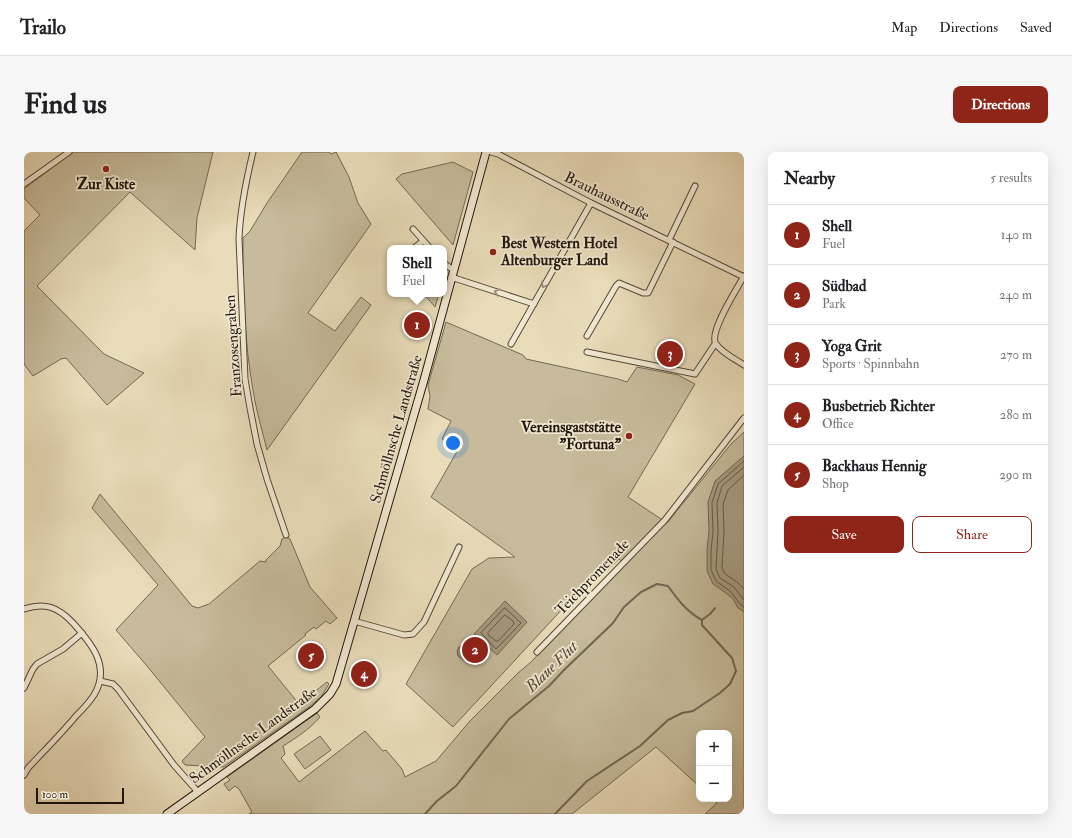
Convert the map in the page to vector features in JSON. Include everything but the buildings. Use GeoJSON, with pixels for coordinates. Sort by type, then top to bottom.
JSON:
{"type":"FeatureCollection","features":[{"type":"Feature","properties":{"kind":"main road","name":"Schmöllnsche Landstraße"},"geometry":{"type":"LineString","coordinates":[[447,293],[486,152]]}},
{"type":"Feature","properties":{"kind":"main road","name":"Schmöllnsche Landstraße"},"geometry":{"type":"LineString","coordinates":[[167,814],[315,709],[330,694],[336,684],[424,380],[446,297]]}},
{"type":"Feature","properties":{"kind":"street","name":"Franzosengraben"},"geometry":{"type":"LineString","coordinates":[[253,152],[243,194],[239,239],[246,379],[257,444],[286,535]]}},
{"type":"Feature","properties":{"kind":"street","name":"Brauhausstraße"},"geometry":{"type":"LineString","coordinates":[[491,152],[498,154],[591,203],[744,277]]}},
{"type":"Feature","properties":{"kind":"street"},"geometry":{"type":"LineString","coordinates":[[24,184],[67,153]]}},
{"type":"Feature","properties":{"kind":"street"},"geometry":{"type":"LineString","coordinates":[[587,336],[619,283],[643,293],[648,293],[695,186]]}},
{"type":"Feature","properties":{"kind":"street"},"geometry":{"type":"LineString","coordinates":[[511,344],[591,203]]}},
{"type":"Feature","properties":{"kind":"street"},"geometry":{"type":"LineString","coordinates":[[413,229],[427,245]]}},
{"type":"Feature","properties":{"kind":"street"},"geometry":{"type":"LineString","coordinates":[[418,245],[423,241]]}},
{"type":"Feature","properties":{"kind":"street"},"geometry":{"type":"LineString","coordinates":[[447,267],[452,274],[534,304]]}},
{"type":"Feature","properties":{"kind":"street"},"geometry":{"type":"LineString","coordinates":[[744,277],[716,327],[714,336],[715,344],[721,350],[744,365]]}},
{"type":"Feature","properties":{"kind":"street"},"geometry":{"type":"LineString","coordinates":[[587,352],[695,374],[715,344]]}},
{"type":"Feature","properties":{"kind":"street","name":"Teichpromenade"},"geometry":{"type":"LineString","coordinates":[[537,652],[665,520],[744,418]]}},
{"type":"Feature","properties":{"kind":"street"},"geometry":{"type":"LineString","coordinates":[[354,621],[404,635],[413,634],[424,622],[459,547]]}},
{"type":"Feature","properties":{"kind":"street"},"geometry":{"type":"LineString","coordinates":[[24,609],[45,606],[56,609],[65,615],[82,632],[97,654],[101,673],[100,681],[93,697],[28,768],[24,775]]}},
{"type":"Feature","properties":{"kind":"street"},"geometry":{"type":"LineString","coordinates":[[24,688],[32,670],[37,664],[63,649],[82,632]]}},
{"type":"Feature","properties":{"kind":"street"},"geometry":{"type":"LineString","coordinates":[[100,681],[113,684],[118,689],[174,765],[198,792]]}},
{"type":"Feature","properties":{"kind":"shaded area"},"geometry":{"type":"Polygon","coordinates":[[[73,152],[213,152],[197,218],[195,250],[130,192],[37,286],[104,354],[144,373],[107,405],[66,358],[61,359],[33,376],[24,364],[24,231],[40,215],[24,198],[24,189],[73,152]]]}},
{"type":"Feature","properties":{"kind":"shaded area"},"geometry":{"type":"Polygon","coordinates":[[[302,152],[329,152],[331,154],[336,152],[349,177],[358,203],[371,224],[308,313],[335,331],[361,297],[371,305],[267,450],[257,412],[250,371],[244,295],[243,238],[250,231],[302,152]]]}},
{"type":"Feature","properties":{"kind":"shaded area"},"geometry":{"type":"Polygon","coordinates":[[[453,162],[473,172],[453,245],[396,179],[402,174],[453,162]]]}},
{"type":"Feature","properties":{"kind":"shaded area"},"geometry":{"type":"Polygon","coordinates":[[[427,297],[438,297],[435,307],[427,297]]]}},
{"type":"Feature","properties":{"kind":"shaded area"},"geometry":{"type":"Polygon","coordinates":[[[446,322],[523,355],[526,359],[627,382],[637,367],[678,375],[695,384],[628,497],[667,523],[731,444],[744,432],[744,814],[705,814],[717,803],[716,802],[732,802],[732,730],[696,730],[696,783],[656,747],[572,814],[249,814],[252,812],[239,789],[235,786],[229,791],[224,784],[230,780],[227,777],[317,713],[320,717],[312,725],[303,733],[283,746],[285,754],[281,758],[299,782],[365,731],[383,751],[386,750],[402,769],[405,777],[436,761],[470,721],[531,662],[625,564],[619,559],[569,606],[567,604],[453,727],[406,684],[472,569],[489,558],[515,557],[431,497],[459,448],[442,439],[451,421],[428,409],[430,396],[428,385],[446,322]]]}},
{"type":"Feature","properties":{"kind":"shaded area"},"geometry":{"type":"Polygon","coordinates":[[[100,494],[192,606],[198,608],[209,604],[260,561],[266,562],[266,560],[280,546],[282,539],[286,537],[290,539],[310,587],[337,618],[330,624],[326,621],[316,629],[314,627],[268,666],[299,704],[327,682],[329,684],[321,697],[223,767],[185,765],[182,761],[205,737],[116,630],[158,585],[92,508],[100,494]]]}},
{"type":"Feature","properties":{"kind":"shaded area"},"geometry":{"type":"Polygon","coordinates":[[[320,736],[331,750],[305,769],[294,754],[320,736]]]}},
{"type":"Feature","properties":{"kind":"water"},"geometry":{"type":"Polygon","coordinates":[[[744,456],[744,612],[738,608],[733,599],[713,584],[707,571],[707,550],[709,531],[708,502],[715,481],[744,456]]]}},
{"type":"Feature","properties":{"kind":"water"},"geometry":{"type":"Polygon","coordinates":[[[505,601],[527,622],[497,655],[474,634],[505,601]]]}},
{"type":"Feature","properties":{"kind":"water"},"geometry":{"type":"Polygon","coordinates":[[[462,646],[469,650],[472,654],[471,662],[468,663],[458,656],[457,651],[459,647],[462,646]]]}},
{"type":"Feature","properties":{"kind":"waterway","name":"Blaue Flut"},"geometry":{"type":"LineString","coordinates":[[425,814],[437,801],[456,786],[509,719],[549,686],[613,623],[624,607],[641,592],[657,584],[668,586],[679,601],[702,620],[715,608]]}},
{"type":"Feature","properties":{"kind":"waterway","name":"Blaue Flut"},"geometry":{"type":"LineString","coordinates":[[555,814],[587,781],[640,746],[668,720],[682,713],[693,711],[720,693],[730,684],[736,671],[732,658],[702,625],[702,620]]}},
{"type":"Feature","properties":{"kind":"place","name":"Zur Kiste"},"geometry":{"type":"Point","coordinates":[106,169]}},
{"type":"Feature","properties":{"kind":"place","name":"Best Western Hotel Altenburger Land"},"geometry":{"type":"Point","coordinates":[493,252]}},
{"type":"Feature","properties":{"kind":"place","name":"Shell"},"geometry":{"type":"Point","coordinates":[417,325]}},
{"type":"Feature","properties":{"kind":"place","name":"Yoga Grit"},"geometry":{"type":"Point","coordinates":[670,354]}},
{"type":"Feature","properties":{"kind":"place","name":"Vereinsgaststätte \"Fortuna\""},"geometry":{"type":"Point","coordinates":[629,436]}},
{"type":"Feature","properties":{"kind":"place","name":"Südbad"},"geometry":{"type":"Point","coordinates":[475,650]}},
{"type":"Feature","properties":{"kind":"place","name":"Backhaus Hennig"},"geometry":{"type":"Point","coordinates":[311,656]}},
{"type":"Feature","properties":{"kind":"place","name":"Busbetrieb Richter"},"geometry":{"type":"Point","coordinates":[364,674]}}]}
